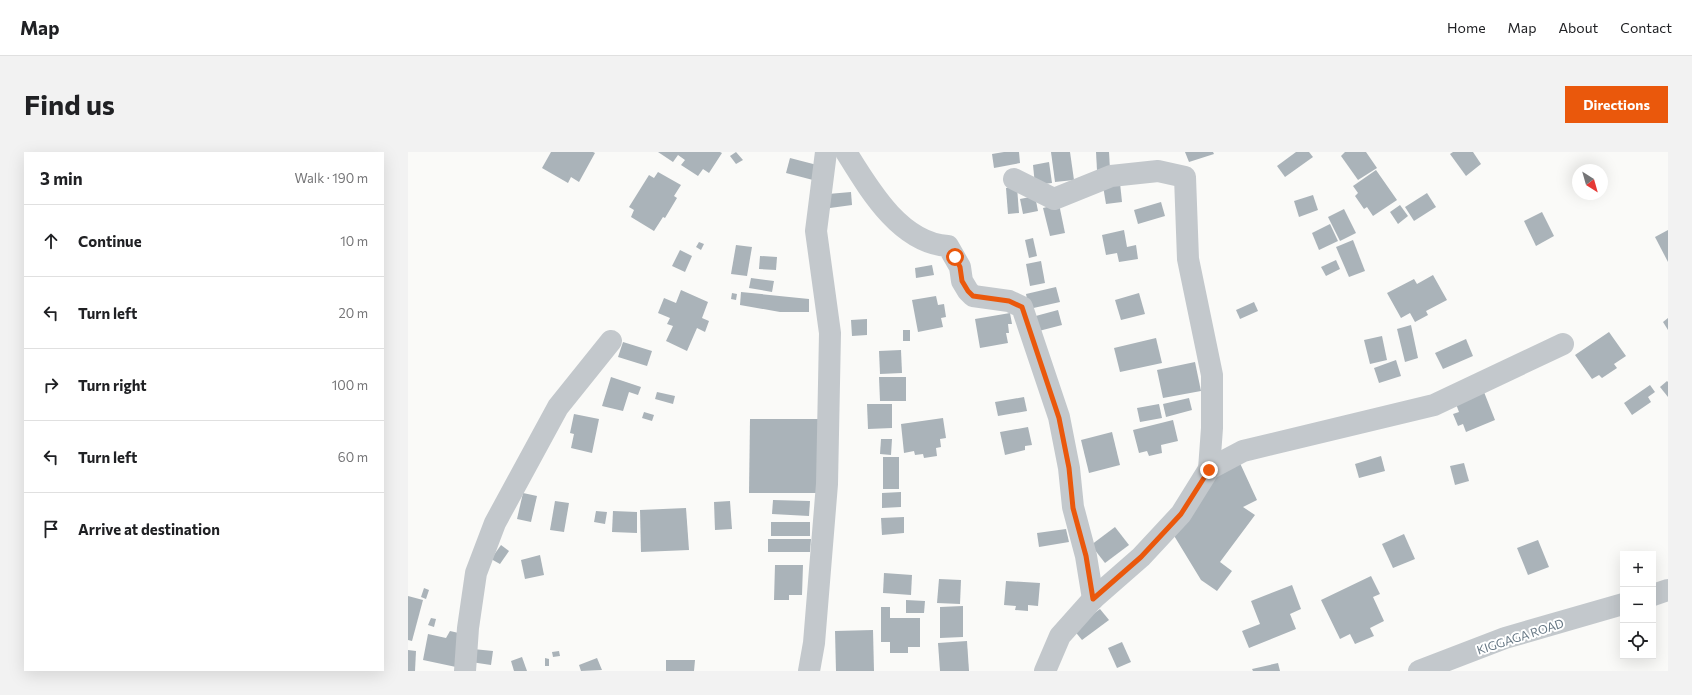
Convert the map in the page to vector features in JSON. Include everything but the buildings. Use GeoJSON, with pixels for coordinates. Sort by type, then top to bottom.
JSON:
{"type":"FeatureCollection","features":[{"type":"Feature","properties":{"kind":"street"},"geometry":{"type":"LineString","coordinates":[[809,671],[814,643],[827,484],[830,333],[816,231],[826,152]]}},
{"type":"Feature","properties":{"kind":"street"},"geometry":{"type":"LineString","coordinates":[[846,152],[867,185],[886,210],[913,236],[936,246],[948,246],[960,267],[962,281],[973,296],[1009,301],[1022,307],[1059,418],[1069,468],[1073,508],[1086,556],[1093,599]]}},
{"type":"Feature","properties":{"kind":"street"},"geometry":{"type":"LineString","coordinates":[[1014,178],[1054,199],[1111,176],[1158,171],[1184,177],[1188,259],[1212,375],[1212,428],[1209,470]]}},
{"type":"Feature","properties":{"kind":"street"},"geometry":{"type":"LineString","coordinates":[[465,671],[468,628],[476,573],[495,523],[558,407],[611,341]]}},
{"type":"Feature","properties":{"kind":"street"},"geometry":{"type":"LineString","coordinates":[[1045,671],[1060,636],[1093,599],[1141,557],[1181,514],[1209,470],[1242,451],[1434,405],[1563,344]]}},
{"type":"Feature","properties":{"kind":"street"},"geometry":{"type":"LineString","coordinates":[[1656,594],[1668,590]]}},
{"type":"Feature","properties":{"kind":"street","name":"KIGGAGA ROAD"},"geometry":{"type":"LineString","coordinates":[[1419,671],[1505,638],[1620,605]]}},
{"type":"Feature","properties":{"kind":"route"},"geometry":{"type":"LineString","coordinates":[[955,257],[960,267],[962,281],[973,296],[1009,301],[1022,307],[1059,418],[1069,468],[1073,508],[1086,556],[1093,599],[1141,557],[1181,514],[1209,470]]}}]}
